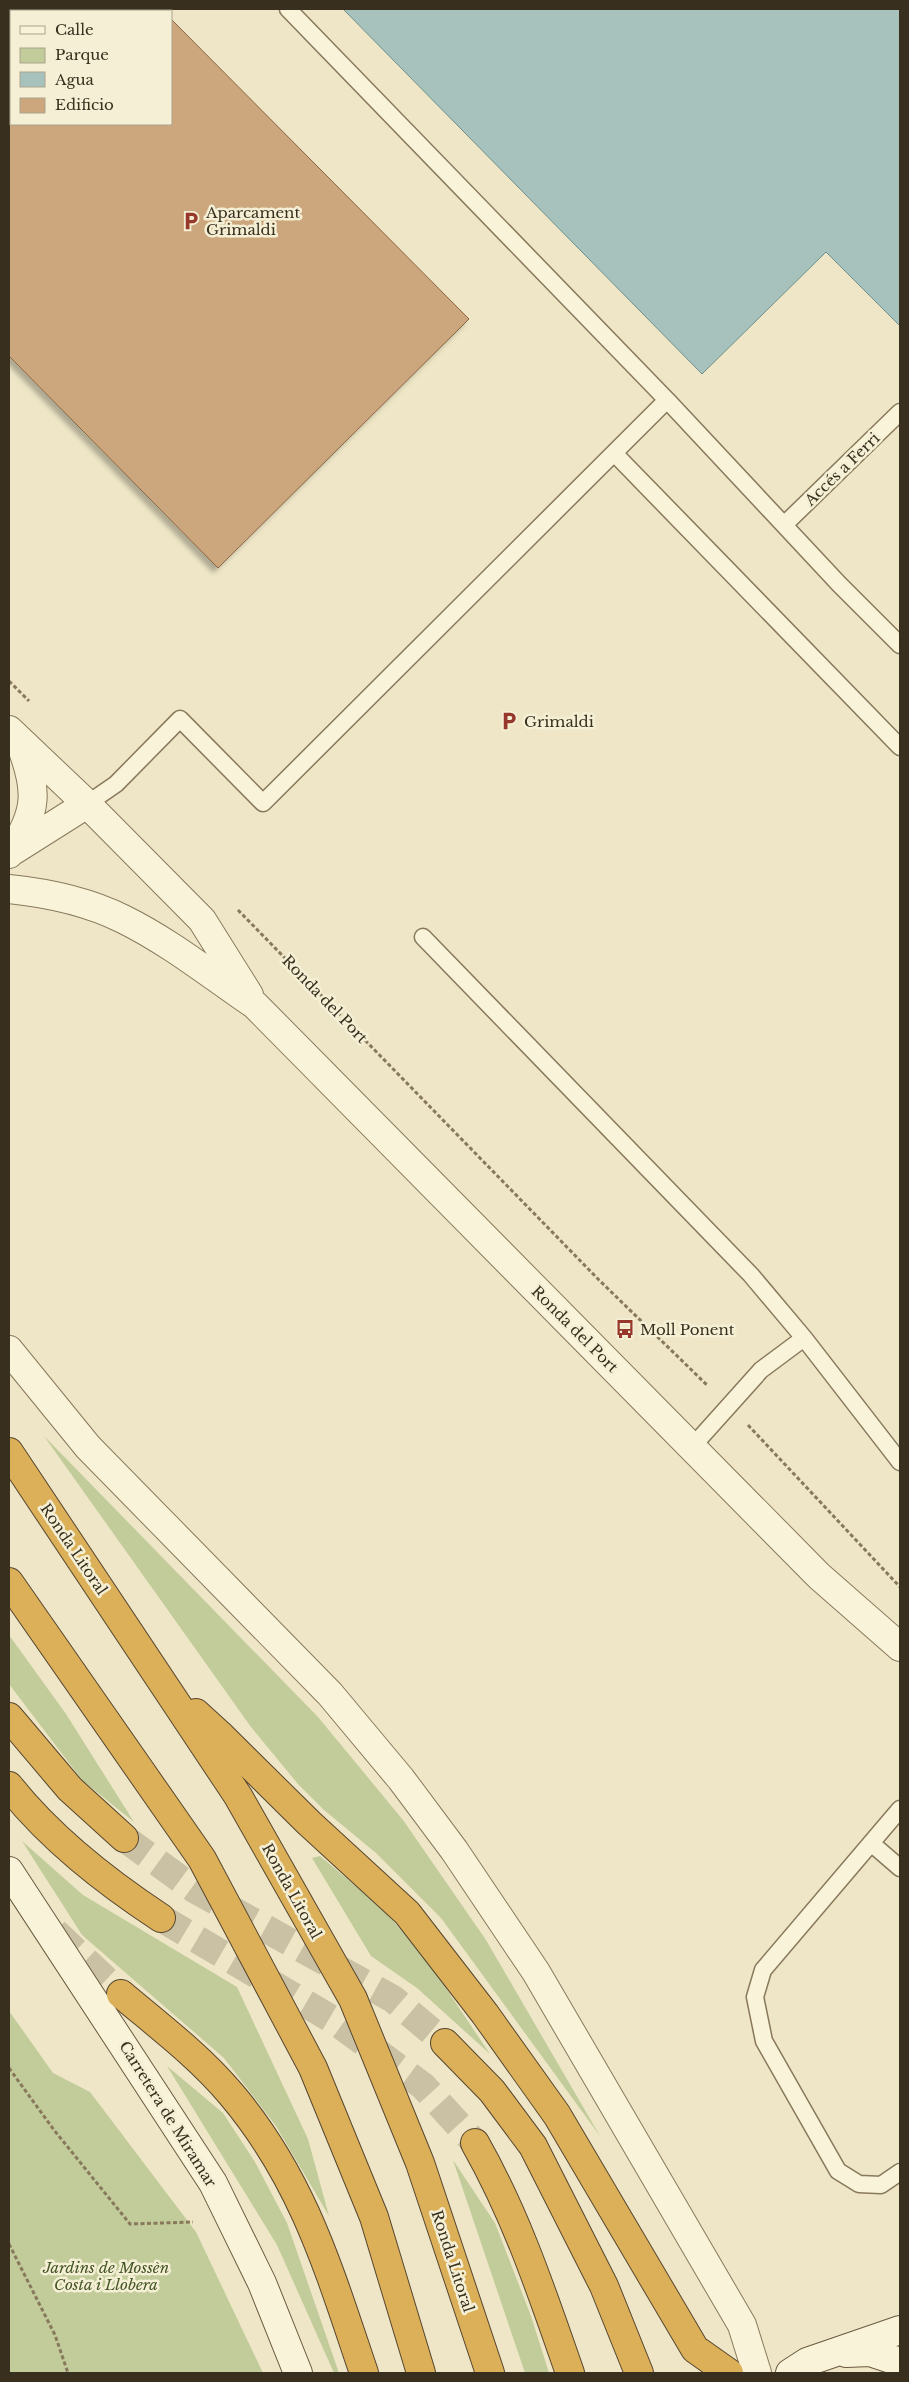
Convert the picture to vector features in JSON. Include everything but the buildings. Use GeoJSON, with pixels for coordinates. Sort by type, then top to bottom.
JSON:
{"type":"FeatureCollection","features":[{"type":"Feature","properties":{"kind":"highway","name":"Ronda Litoral"},"geometry":{"type":"LineString","coordinates":[[9,1452],[238,1796],[353,1999],[420,2163],[490,2373]]}},
{"type":"Feature","properties":{"kind":"highway"},"geometry":{"type":"LineString","coordinates":[[9,1582],[202,1859],[313,2068],[374,2217],[421,2373]]}},
{"type":"Feature","properties":{"kind":"highway"},"geometry":{"type":"LineString","coordinates":[[170,1692],[220,1734],[309,1823],[408,1913],[485,2014],[558,2115],[695,2349],[729,2373]]}},
{"type":"Feature","properties":{"kind":"highway"},"geometry":{"type":"LineString","coordinates":[[9,1717],[70,1789],[124,1838]]}},
{"type":"Feature","properties":{"kind":"highway"},"geometry":{"type":"LineString","coordinates":[[9,1786],[64,1844],[96,1873],[161,1918]]}},
{"type":"Feature","properties":{"kind":"highway"},"geometry":{"type":"LineString","coordinates":[[121,1994],[213,2075],[254,2122],[275,2154],[297,2191],[316,2233],[364,2373]]}},
{"type":"Feature","properties":{"kind":"highway"},"geometry":{"type":"LineString","coordinates":[[445,2043],[492,2091],[533,2146],[604,2286],[640,2373]]}},
{"type":"Feature","properties":{"kind":"highway"},"geometry":{"type":"LineString","coordinates":[[475,2143],[500,2187],[519,2230],[570,2373]]}},
{"type":"Feature","properties":{"kind":"street","name":"Ronda del Port"},"geometry":{"type":"LineString","coordinates":[[13,735],[87,804],[202,920],[255,1005]]}},
{"type":"Feature","properties":{"kind":"street","name":"Ronda del Port"},"geometry":{"type":"LineString","coordinates":[[9,853],[30,816],[34,791],[32,774],[13,735]]}},
{"type":"Feature","properties":{"kind":"street","name":"Ronda del Port"},"geometry":{"type":"LineString","coordinates":[[9,853],[87,804]]}},
{"type":"Feature","properties":{"kind":"street","name":"Ronda del Port"},"geometry":{"type":"LineString","coordinates":[[9,889],[52,895],[87,904],[122,919],[150,934],[255,1005],[819,1576],[900,1647]]}},
{"type":"Feature","properties":{"kind":"street"},"geometry":{"type":"LineString","coordinates":[[9,1350],[88,1447],[330,1694],[401,1779],[454,1850],[536,1972],[742,2325],[757,2373]]}},
{"type":"Feature","properties":{"kind":"street","name":"Carretera de Miramar"},"geometry":{"type":"LineString","coordinates":[[9,1871],[213,2183],[262,2283],[298,2373]]}},
{"type":"Feature","properties":{"kind":"street"},"geometry":{"type":"LineString","coordinates":[[790,2373],[807,2362],[900,2330]]}},
{"type":"Feature","properties":{"kind":"street"},"geometry":{"type":"LineString","coordinates":[[834,2353],[870,2352],[900,2362]]}},
{"type":"Feature","properties":{"kind":"lane"},"geometry":{"type":"LineString","coordinates":[[288,9],[667,400],[839,584],[900,645]]}},
{"type":"Feature","properties":{"kind":"lane"},"geometry":{"type":"LineString","coordinates":[[87,804],[116,784],[180,719],[264,803],[667,400]]}},
{"type":"Feature","properties":{"kind":"lane","name":"Accés a Ferri"},"geometry":{"type":"LineString","coordinates":[[784,525],[900,412]]}},
{"type":"Feature","properties":{"kind":"lane"},"geometry":{"type":"LineString","coordinates":[[614,453],[900,746]]}},
{"type":"Feature","properties":{"kind":"lane"},"geometry":{"type":"LineString","coordinates":[[423,937],[751,1276],[804,1338],[900,1462]]}},
{"type":"Feature","properties":{"kind":"lane"},"geometry":{"type":"LineString","coordinates":[[692,1447],[761,1370],[804,1338]]}},
{"type":"Feature","properties":{"kind":"lane"},"geometry":{"type":"LineString","coordinates":[[900,1810],[763,1970],[755,1997],[764,2041],[838,2171],[859,2184],[881,2184],[900,2172]]}},
{"type":"Feature","properties":{"kind":"lane"},"geometry":{"type":"LineString","coordinates":[[871,1843],[900,1868]]}},
{"type":"Feature","properties":{"kind":"path","name":"Ronda del Port"},"geometry":{"type":"LineString","coordinates":[[234,906],[599,1280],[698,1376]]}},
{"type":"Feature","properties":{"kind":"path"},"geometry":{"type":"LineString","coordinates":[[766,1443],[900,1586]]}},
{"type":"Feature","properties":{"kind":"path"},"geometry":{"type":"LineString","coordinates":[[9,2068],[130,2224],[194,2222]]}},
{"type":"Feature","properties":{"kind":"path"},"geometry":{"type":"LineString","coordinates":[[9,2244],[55,2335],[68,2373]]}},
{"type":"Feature","properties":{"kind":"green space"},"geometry":{"type":"Polygon","coordinates":[[[44,1436],[318,1717],[403,1820],[486,1940],[600,2136],[441,1918],[376,1853],[324,1810],[298,1784],[251,1727],[44,1436]]]}},
{"type":"Feature","properties":{"kind":"green space"},"geometry":{"type":"Polygon","coordinates":[[[9,1635],[66,1714],[134,1822],[82,1780],[9,1684],[9,1635]]]}},
{"type":"Feature","properties":{"kind":"green space"},"geometry":{"type":"Polygon","coordinates":[[[22,1841],[83,1895],[237,1987],[308,2139],[329,2216],[276,2126],[224,2058],[82,1935],[22,1841]]]}},
{"type":"Feature","properties":{"kind":"green space"},"geometry":{"type":"Polygon","coordinates":[[[320,1856],[383,1909],[429,1963],[490,2054],[417,1988],[371,1956],[312,1858],[320,1856]]]}},
{"type":"Feature","properties":{"kind":"green space","name":"Jardins de Mossèn Costa i Llobera"},"geometry":{"type":"Polygon","coordinates":[[[9,2011],[53,2073],[90,2092],[196,2232],[263,2373],[9,2373],[9,2011]]]}},
{"type":"Feature","properties":{"kind":"green space"},"geometry":{"type":"Polygon","coordinates":[[[167,2066],[223,2113],[255,2162],[287,2223],[339,2373],[334,2373],[277,2245],[167,2066]]]}},
{"type":"Feature","properties":{"kind":"green space"},"geometry":{"type":"Polygon","coordinates":[[[453,2160],[495,2223],[531,2316],[549,2373],[525,2373],[453,2160]]]}},
{"type":"Feature","properties":{"kind":"water"},"geometry":{"type":"Polygon","coordinates":[[[343,9],[900,9],[900,326],[826,252],[702,374],[343,9]]]}},
{"type":"Feature","properties":{"kind":"tunnel"},"geometry":{"type":"LineString","coordinates":[[124,1838],[194,1889],[393,1999],[445,2043]]}},
{"type":"Feature","properties":{"kind":"tunnel"},"geometry":{"type":"LineString","coordinates":[[161,1918],[335,2021],[423,2086],[475,2143]]}},
{"type":"Feature","properties":{"kind":"tunnel"},"geometry":{"type":"LineString","coordinates":[[55,1932],[121,1994]]}},
{"type":"Feature","properties":{"kind":"place","name":"Aparcament Grimaldi"},"geometry":{"type":"Point","coordinates":[191,221]}},
{"type":"Feature","properties":{"kind":"place","name":"Grimaldi"},"geometry":{"type":"Point","coordinates":[509,721]}},
{"type":"Feature","properties":{"kind":"place","name":"Moll Ponent"},"geometry":{"type":"Point","coordinates":[625,1329]}}]}
